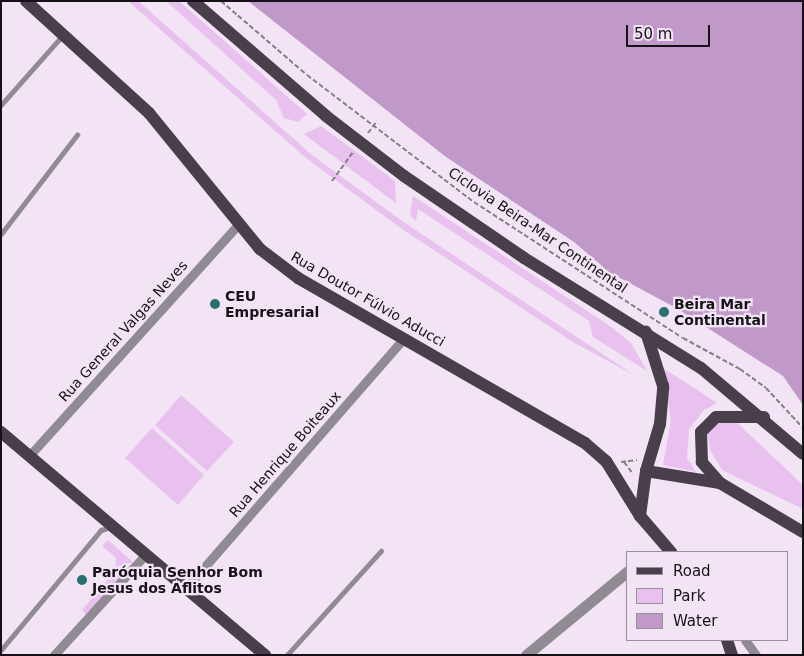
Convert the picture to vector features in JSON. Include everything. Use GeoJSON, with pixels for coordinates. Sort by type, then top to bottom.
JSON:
{"type":"FeatureCollection","features":[{"type":"Feature","properties":{"kind":"main road","name":"Rua Doutor Fúlvio Aducci"},"geometry":{"type":"LineString","coordinates":[[26,1],[163,128],[238,225],[260,249],[298,278],[572,433],[606,461],[640,516],[670,551]]}},
{"type":"Feature","properties":{"kind":"main road"},"geometry":{"type":"LineString","coordinates":[[193,1],[326,116],[404,176],[524,258],[646,332],[764,417],[803,454]]}},
{"type":"Feature","properties":{"kind":"main road"},"geometry":{"type":"LineString","coordinates":[[640,516],[640,474],[660,424],[663,386],[646,332]]}},
{"type":"Feature","properties":{"kind":"main road"},"geometry":{"type":"LineString","coordinates":[[764,417],[716,417],[701,432],[702,462],[720,484],[801,532]]}},
{"type":"Feature","properties":{"kind":"main road"},"geometry":{"type":"LineString","coordinates":[[1,432],[264,655]]}},
{"type":"Feature","properties":{"kind":"main road"},"geometry":{"type":"LineString","coordinates":[[640,474],[720,484]]}},
{"type":"Feature","properties":{"kind":"main road"},"geometry":{"type":"LineString","coordinates":[[727,641],[732,655]]}},
{"type":"Feature","properties":{"kind":"street","name":"Rua General Valgas Neves"},"geometry":{"type":"LineString","coordinates":[[29,456],[238,225]]}},
{"type":"Feature","properties":{"kind":"street","name":"Rua Henrique Boiteaux"},"geometry":{"type":"LineString","coordinates":[[186,588],[404,338]]}},
{"type":"Feature","properties":{"kind":"street"},"geometry":{"type":"LineString","coordinates":[[54,655],[146,554]]}},
{"type":"Feature","properties":{"kind":"street"},"geometry":{"type":"LineString","coordinates":[[526,655],[626,573]]}},
{"type":"Feature","properties":{"kind":"street"},"geometry":{"type":"LineString","coordinates":[[746,641],[756,655]]}},
{"type":"Feature","properties":{"kind":"lane"},"geometry":{"type":"LineString","coordinates":[[1,105],[63,35]]}},
{"type":"Feature","properties":{"kind":"lane"},"geometry":{"type":"LineString","coordinates":[[1,234],[77,135]]}},
{"type":"Feature","properties":{"kind":"lane"},"geometry":{"type":"LineString","coordinates":[[1,650],[101,530],[113,527]]}},
{"type":"Feature","properties":{"kind":"lane"},"geometry":{"type":"LineString","coordinates":[[287,655],[381,551]]}},
{"type":"Feature","properties":{"kind":"path","name":"Ciclovia Beira-Mar Continental"},"geometry":{"type":"LineString","coordinates":[[221,1],[307,74],[474,202],[684,338],[740,369],[766,388],[803,428]]}},
{"type":"Feature","properties":{"kind":"path"},"geometry":{"type":"LineString","coordinates":[[606,461],[624,462],[639,460]]}},
{"type":"Feature","properties":{"kind":"path"},"geometry":{"type":"LineString","coordinates":[[624,462],[640,474]]}},
{"type":"Feature","properties":{"kind":"green space"},"geometry":{"type":"Polygon","coordinates":[[[128,1],[138,1],[312,155],[402,221],[634,375],[573,342],[399,227],[306,158],[128,1]]]}},
{"type":"Feature","properties":{"kind":"green space"},"geometry":{"type":"Polygon","coordinates":[[[166,1],[179,1],[307,114],[298,122],[284,118],[276,100],[166,1]]]}},
{"type":"Feature","properties":{"kind":"green space"},"geometry":{"type":"Polygon","coordinates":[[[321,126],[395,181],[396,203],[304,134],[321,126]]]}},
{"type":"Feature","properties":{"kind":"green space"},"geometry":{"type":"Polygon","coordinates":[[[413,196],[610,326],[631,343],[647,371],[593,337],[589,321],[418,209],[416,221],[410,215],[413,196]]]}},
{"type":"Feature","properties":{"kind":"green space"},"geometry":{"type":"Polygon","coordinates":[[[663,368],[717,403],[704,410],[689,429],[687,458],[696,472],[663,465],[671,421],[663,368]]]}},
{"type":"Feature","properties":{"kind":"green space"},"geometry":{"type":"Polygon","coordinates":[[[181,395],[234,442],[207,471],[155,425],[181,395]]]}},
{"type":"Feature","properties":{"kind":"green space"},"geometry":{"type":"Polygon","coordinates":[[[732,418],[803,485],[803,509],[722,470],[710,450],[707,431],[716,421],[732,418]]]}},
{"type":"Feature","properties":{"kind":"green space"},"geometry":{"type":"Polygon","coordinates":[[[152,428],[204,475],[178,505],[125,458],[152,428]]]}},
{"type":"Feature","properties":{"kind":"green space"},"geometry":{"type":"Polygon","coordinates":[[[108,540],[133,562],[87,615],[82,610],[115,571],[116,558],[102,546],[108,540]]]}},
{"type":"Feature","properties":{"kind":"water"},"geometry":{"type":"Polygon","coordinates":[[[248,1],[803,1],[803,405],[783,376],[678,309],[609,272],[574,242],[446,157],[248,1]]]}},
{"type":"Feature","properties":{"kind":"place","name":"CEU Empresarial"},"geometry":{"type":"Point","coordinates":[215,304]}},
{"type":"Feature","properties":{"kind":"place","name":"Beira Mar Continental"},"geometry":{"type":"Point","coordinates":[664,312]}},
{"type":"Feature","properties":{"kind":"place","name":"Paróquia Senhor Bom Jesus dos Aflitos"},"geometry":{"type":"Point","coordinates":[82,580]}}]}
